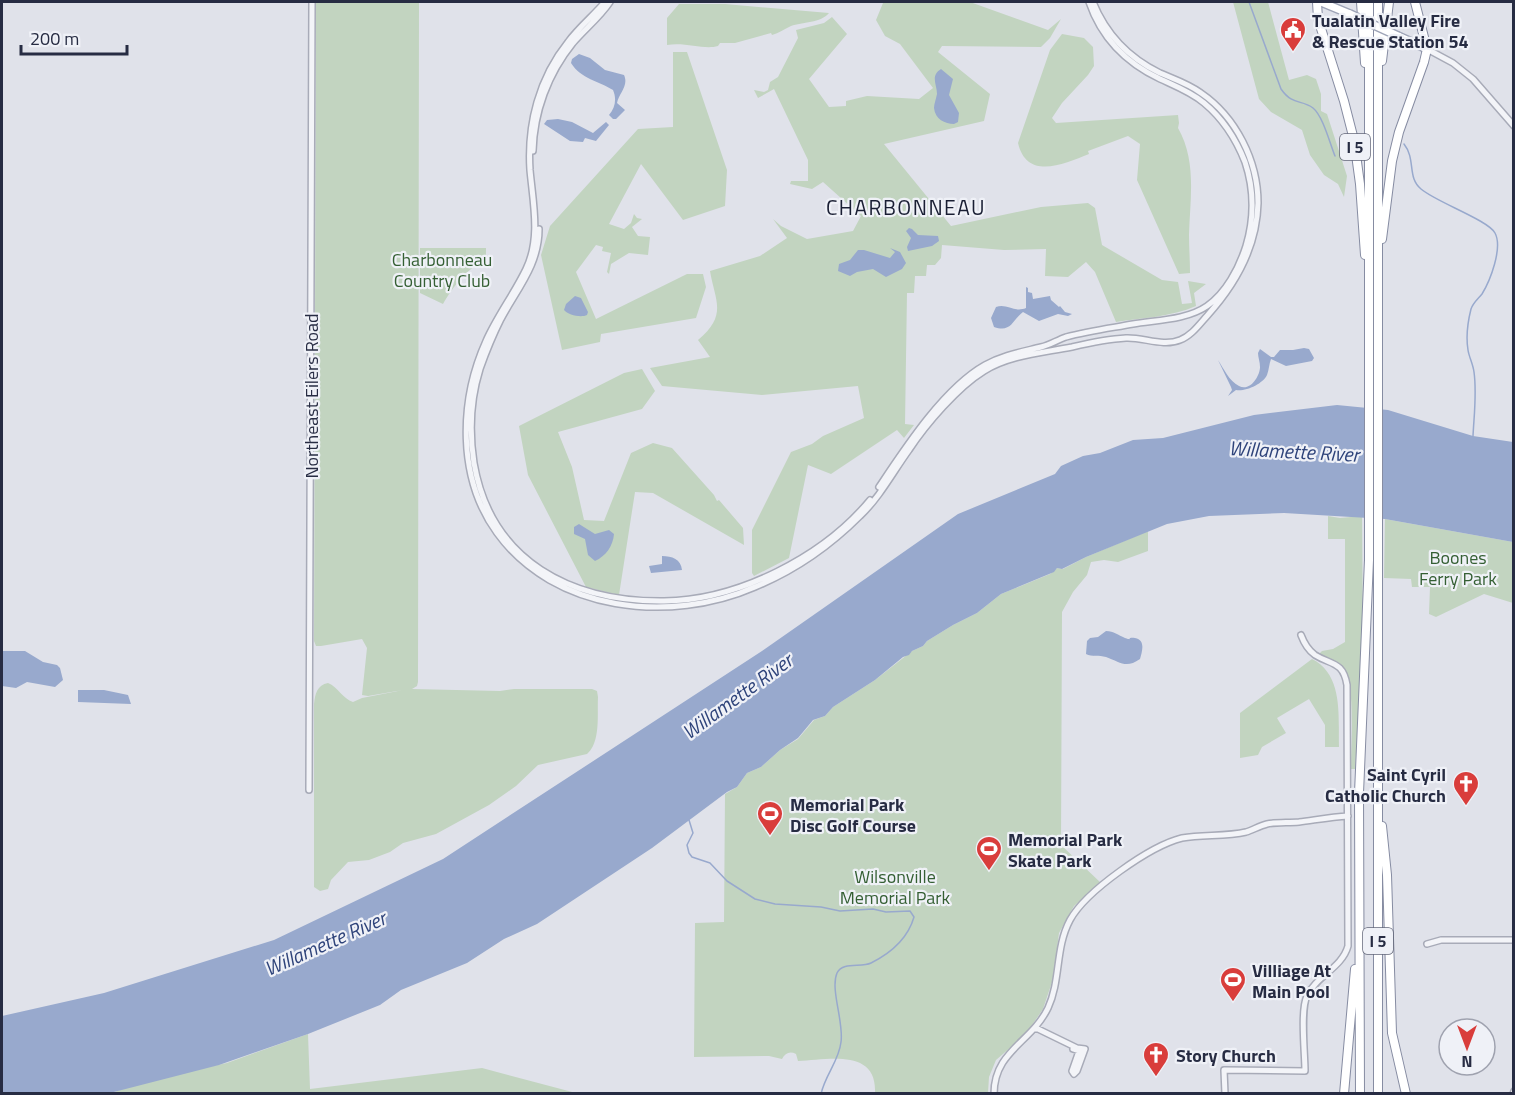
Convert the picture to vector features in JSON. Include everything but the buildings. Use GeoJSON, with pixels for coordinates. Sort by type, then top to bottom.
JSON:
{"type":"FeatureCollection","features":[{"type":"Feature","properties":{"kind":"highway","name":"I 5"},"geometry":{"type":"LineString","coordinates":[[1319,2],[1317,14],[1344,100],[1357,156],[1368,297]]}},
{"type":"Feature","properties":{"kind":"highway","name":"I 5"},"geometry":{"type":"LineString","coordinates":[[1361,2],[1369,109]]}},
{"type":"Feature","properties":{"kind":"highway","name":"I 5"},"geometry":{"type":"LineString","coordinates":[[1360,1094],[1359,793],[1369,560],[1369,2]]}},
{"type":"Feature","properties":{"kind":"highway","name":"I 5"},"geometry":{"type":"LineString","coordinates":[[1377,2],[1378,1094]]}},
{"type":"Feature","properties":{"kind":"highway","name":"I 5"},"geometry":{"type":"LineString","coordinates":[[1377,96],[1389,2]]}},
{"type":"Feature","properties":{"kind":"highway"},"geometry":{"type":"LineString","coordinates":[[1415,2],[1427,50]]}},
{"type":"Feature","properties":{"kind":"highway","name":"I 5"},"geometry":{"type":"LineString","coordinates":[[1378,282],[1392,161],[1399,132],[1427,50]]}},
{"type":"Feature","properties":{"kind":"highway","name":"I 5"},"geometry":{"type":"LineString","coordinates":[[1378,789],[1386,875],[1392,1033],[1406,1094]]}},
{"type":"Feature","properties":{"kind":"highway","name":"I 5"},"geometry":{"type":"LineString","coordinates":[[1344,1094],[1359,935]]}},
{"type":"Feature","properties":{"kind":"main road"},"geometry":{"type":"LineString","coordinates":[[1319,2],[1427,50]]}},
{"type":"Feature","properties":{"kind":"street","name":"Northeast Eilers Road"},"geometry":{"type":"LineString","coordinates":[[309,790],[312,2]]}},
{"type":"Feature","properties":{"kind":"street"},"geometry":{"type":"LineString","coordinates":[[605,2],[564,47],[538,96],[530,144],[534,243],[527,267],[498,317],[477,364],[467,412],[467,446],[474,482],[487,515],[498,534],[522,560],[543,576],[573,592],[600,601],[648,606],[696,603],[742,592],[777,576],[820,551],[861,516],[926,427],[965,385],[987,369],[1025,356],[1110,340],[1127,338],[1175,342],[1190,334],[1228,292],[1250,248],[1257,207],[1255,178],[1244,144],[1226,116],[1201,92],[1144,65],[1124,49],[1107,28],[1093,2]]}},
{"type":"Feature","properties":{"kind":"street"},"geometry":{"type":"LineString","coordinates":[[610,2],[567,50],[551,77],[542,99],[537,115],[533,148],[538,246],[531,270],[501,320],[488,348],[475,385],[470,430],[475,470],[487,505],[499,528],[519,552],[545,572],[573,587],[600,595],[646,601],[686,600],[732,590],[759,580],[817,547],[845,525],[866,504],[910,441],[950,394],[966,378],[994,361],[1080,334],[1194,313],[1207,307],[1224,290],[1245,249],[1251,216],[1250,179],[1240,150],[1222,122],[1203,102],[1186,90],[1146,72],[1120,53],[1101,29],[1089,2]]}},
{"type":"Feature","properties":{"kind":"street"},"geometry":{"type":"LineString","coordinates":[[1427,50],[1453,63],[1473,79],[1514,126]]}},
{"type":"Feature","properties":{"kind":"street"},"geometry":{"type":"LineString","coordinates":[[1225,1094],[1224,1070],[1305,1071],[1304,1007],[1306,997],[1341,959],[1348,946],[1346,678],[1336,664],[1309,650],[1301,635]]}},
{"type":"Feature","properties":{"kind":"street"},"geometry":{"type":"LineString","coordinates":[[994,1094],[996,1074],[1001,1063],[1034,1029],[1052,998],[1061,945],[1070,920],[1087,898],[1116,875],[1161,846],[1178,840],[1244,832],[1271,823],[1348,816]]}},
{"type":"Feature","properties":{"kind":"street"},"geometry":{"type":"LineString","coordinates":[[1427,944],[1442,940],[1514,940]]}},
{"type":"Feature","properties":{"kind":"street"},"geometry":{"type":"LineString","coordinates":[[1034,1029],[1082,1050]]}},
{"type":"Feature","properties":{"kind":"green space"},"geometry":{"type":"Polygon","coordinates":[[[316,2],[419,2],[418,682],[417,686],[412,689],[500,691],[592,689],[597,691],[598,697],[596,735],[587,754],[538,765],[516,786],[489,805],[436,834],[403,843],[390,852],[369,860],[348,862],[331,880],[328,889],[320,891],[314,887],[314,704],[316,693],[321,686],[328,683],[353,702],[403,690],[362,695],[367,648],[362,639],[321,646],[316,646],[314,641],[316,2]]]}},
{"type":"Feature","properties":{"kind":"green space"},"geometry":{"type":"Polygon","coordinates":[[[970,2],[1048,30],[1061,19],[1050,38],[1041,47],[942,46],[938,52],[990,94],[984,121],[884,144],[951,226],[1041,207],[1088,203],[1095,208],[1102,245],[1162,280],[1178,282],[1182,304],[1192,303],[1188,281],[1206,284],[1194,293],[1196,306],[1167,315],[1116,322],[1095,272],[1086,262],[1068,277],[1045,276],[1046,249],[1004,250],[942,245],[941,258],[935,265],[927,265],[926,276],[915,276],[914,293],[907,293],[905,424],[914,425],[904,438],[897,430],[831,474],[808,465],[789,558],[754,576],[752,573],[752,530],[791,452],[864,418],[858,386],[762,395],[662,386],[650,368],[710,357],[698,340],[713,323],[716,315],[716,299],[710,271],[760,256],[787,238],[773,219],[781,226],[807,239],[853,231],[861,216],[823,182],[812,189],[790,184],[791,181],[808,181],[808,160],[774,89],[758,98],[754,90],[764,92],[768,90],[770,82],[778,77],[798,38],[796,30],[824,23],[832,17],[847,34],[809,79],[829,107],[846,106],[846,101],[867,96],[919,99],[933,88],[900,44],[885,36],[876,20],[883,3],[970,2]]]}},
{"type":"Feature","properties":{"kind":"green space"},"geometry":{"type":"Polygon","coordinates":[[[1233,2],[1268,2],[1289,80],[1307,75],[1316,79],[1321,94],[1321,111],[1327,114],[1347,176],[1344,197],[1338,184],[1324,175],[1310,155],[1302,130],[1271,112],[1259,99],[1233,2]]]}},
{"type":"Feature","properties":{"kind":"green space"},"geometry":{"type":"Polygon","coordinates":[[[679,4],[725,4],[829,13],[821,19],[791,26],[772,35],[771,33],[735,43],[720,43],[713,47],[667,45],[667,18],[679,4]]]}},
{"type":"Feature","properties":{"kind":"green space"},"geometry":{"type":"Polygon","coordinates":[[[1062,34],[1084,38],[1093,47],[1094,66],[1052,118],[1056,123],[1178,115],[1178,128],[1188,154],[1191,180],[1190,273],[1179,274],[1137,180],[1140,144],[1128,136],[1088,151],[1089,154],[1079,158],[1048,167],[1029,162],[1023,155],[1018,143],[1050,50],[1062,34]]]}},
{"type":"Feature","properties":{"kind":"green space"},"geometry":{"type":"Polygon","coordinates":[[[673,52],[687,52],[727,170],[725,206],[683,220],[641,164],[609,224],[624,229],[631,223],[634,214],[637,218],[642,219],[632,227],[638,236],[650,237],[648,255],[629,253],[611,264],[609,274],[607,272],[611,253],[602,251],[603,247],[596,245],[576,272],[596,319],[687,274],[703,274],[706,287],[696,318],[601,334],[600,342],[562,350],[541,255],[550,226],[638,129],[673,127],[673,52]]]}},
{"type":"Feature","properties":{"kind":"green space","name":"Charbonneau Country Club"},"geometry":{"type":"Polygon","coordinates":[[[420,248],[486,248],[486,260],[479,263],[461,279],[443,304],[420,293],[420,248]]]}},
{"type":"Feature","properties":{"kind":"green space"},"geometry":{"type":"Polygon","coordinates":[[[642,369],[655,391],[642,409],[558,432],[572,467],[584,520],[604,521],[631,453],[653,443],[672,448],[717,501],[719,500],[743,528],[744,545],[653,493],[635,492],[619,595],[586,587],[528,475],[519,426],[624,373],[642,369]]]}},
{"type":"Feature","properties":{"kind":"green space"},"geometry":{"type":"Polygon","coordinates":[[[1328,516],[1340,518],[1362,516],[1363,635],[1355,769],[1351,769],[1351,701],[1347,675],[1341,665],[1319,654],[1345,642],[1345,539],[1328,539],[1328,516]]]}},
{"type":"Feature","properties":{"kind":"green space","name":"Boones Ferry Park"},"geometry":{"type":"Polygon","coordinates":[[[1385,519],[1513,542],[1513,603],[1484,594],[1436,617],[1429,614],[1430,587],[1412,587],[1411,579],[1384,578],[1385,519]]]}},
{"type":"Feature","properties":{"kind":"green space","name":"Wilsonville Memorial Park"},"geometry":{"type":"Polygon","coordinates":[[[1148,531],[1148,551],[1118,562],[1104,560],[1091,562],[1087,575],[1073,592],[1062,612],[1061,845],[1101,883],[1074,906],[1059,933],[1053,979],[1043,1009],[1026,1034],[996,1060],[989,1077],[988,1093],[875,1093],[873,1079],[868,1069],[859,1063],[836,1059],[798,1061],[796,1054],[792,1053],[786,1054],[782,1059],[769,1056],[694,1057],[695,923],[724,922],[725,794],[737,787],[747,773],[761,767],[780,750],[798,739],[814,720],[825,716],[833,707],[875,680],[912,651],[977,613],[1001,594],[1050,574],[1057,568],[1063,569],[1148,531]]]}},
{"type":"Feature","properties":{"kind":"green space"},"geometry":{"type":"Polygon","coordinates":[[[1312,659],[1330,675],[1334,686],[1338,710],[1339,747],[1325,747],[1325,725],[1309,699],[1277,718],[1286,733],[1262,747],[1258,755],[1240,758],[1240,713],[1312,659]]]}},
{"type":"Feature","properties":{"kind":"green space"},"geometry":{"type":"Polygon","coordinates":[[[308,1034],[310,1089],[482,1068],[576,1093],[110,1094],[141,1081],[227,1063],[308,1034]]]}},
{"type":"Feature","properties":{"kind":"water"},"geometry":{"type":"Polygon","coordinates":[[[579,54],[590,58],[605,70],[624,75],[625,86],[617,103],[625,110],[616,119],[609,115],[615,103],[613,90],[585,76],[575,68],[571,63],[572,59],[579,54]]]}},
{"type":"Feature","properties":{"kind":"water"},"geometry":{"type":"Polygon","coordinates":[[[941,69],[953,79],[949,95],[959,113],[958,122],[954,124],[941,120],[935,112],[937,94],[935,77],[941,69]]]}},
{"type":"Feature","properties":{"kind":"water"},"geometry":{"type":"Polygon","coordinates":[[[558,119],[572,122],[593,133],[606,122],[609,125],[596,141],[585,138],[583,142],[570,141],[544,124],[547,120],[558,119]]]}},
{"type":"Feature","properties":{"kind":"water"},"geometry":{"type":"Polygon","coordinates":[[[909,228],[918,235],[938,236],[939,241],[932,246],[908,251],[907,247],[911,238],[906,231],[909,228]]]}},
{"type":"Feature","properties":{"kind":"water"},"geometry":{"type":"Polygon","coordinates":[[[890,248],[900,252],[906,263],[902,269],[886,277],[873,269],[850,276],[838,271],[839,264],[850,260],[858,250],[890,258],[895,252],[890,248]]]}},
{"type":"Feature","properties":{"kind":"water"},"geometry":{"type":"Polygon","coordinates":[[[1026,287],[1028,292],[1032,293],[1033,299],[1050,296],[1051,300],[1065,312],[1072,314],[1068,316],[1058,314],[1039,321],[1023,312],[1008,327],[994,327],[991,318],[996,307],[1026,308],[1026,287]]]}},
{"type":"Feature","properties":{"kind":"water"},"geometry":{"type":"Polygon","coordinates":[[[575,296],[581,298],[588,312],[587,315],[575,316],[564,310],[566,304],[575,296]]]}},
{"type":"Feature","properties":{"kind":"water"},"geometry":{"type":"Polygon","coordinates":[[[1260,349],[1274,357],[1280,350],[1309,349],[1314,358],[1312,361],[1286,366],[1271,359],[1267,375],[1262,381],[1249,389],[1236,390],[1228,396],[1232,390],[1218,360],[1232,381],[1239,386],[1247,387],[1258,375],[1260,349]]]}},
{"type":"Feature","properties":{"kind":"water","name":"Willamette River"},"geometry":{"type":"Polygon","coordinates":[[[1337,405],[1388,410],[1473,436],[1513,442],[1513,542],[1385,519],[1284,513],[1209,516],[1167,524],[1062,569],[1057,568],[1054,572],[1001,594],[977,613],[953,625],[903,657],[875,680],[833,707],[825,716],[813,720],[798,738],[761,767],[747,773],[737,787],[652,848],[537,924],[504,939],[467,963],[401,990],[380,1005],[308,1034],[219,1065],[110,1093],[2,1093],[2,1016],[104,993],[274,940],[443,859],[762,651],[958,514],[1055,474],[1061,466],[1083,456],[1100,453],[1133,440],[1163,438],[1254,415],[1337,405]]]}},
{"type":"Feature","properties":{"kind":"water"},"geometry":{"type":"Polygon","coordinates":[[[579,524],[595,534],[609,530],[614,534],[608,550],[595,561],[588,555],[585,539],[574,534],[574,527],[579,524]]]}},
{"type":"Feature","properties":{"kind":"water"},"geometry":{"type":"Polygon","coordinates":[[[662,556],[675,559],[680,563],[682,570],[651,573],[649,566],[662,564],[662,556]]]}},
{"type":"Feature","properties":{"kind":"water"},"geometry":{"type":"Polygon","coordinates":[[[1106,631],[1141,641],[1140,659],[1127,664],[1106,657],[1086,654],[1087,641],[1106,631]]]}},
{"type":"Feature","properties":{"kind":"water"},"geometry":{"type":"Polygon","coordinates":[[[2,651],[25,651],[43,662],[57,665],[63,680],[55,687],[27,682],[16,688],[2,686],[2,651]]]}},
{"type":"Feature","properties":{"kind":"water"},"geometry":{"type":"Polygon","coordinates":[[[78,690],[104,690],[128,695],[131,704],[78,702],[78,690]]]}},
{"type":"Feature","properties":{"kind":"pier"},"geometry":{"type":"Polygon","coordinates":[[[1364,405],[1383,407],[1383,522],[1364,520],[1364,405]]]}},
{"type":"Feature","properties":{"kind":"waterway"},"geometry":{"type":"LineString","coordinates":[[1249,2],[1281,89],[1289,98],[1309,105],[1317,112],[1335,156]]}},
{"type":"Feature","properties":{"kind":"waterway"},"geometry":{"type":"LineString","coordinates":[[1404,144],[1410,156],[1417,185],[1438,200],[1483,222],[1495,233],[1497,239],[1497,255],[1492,273],[1482,294],[1472,307],[1468,324],[1467,345],[1475,388],[1473,436]]}},
{"type":"Feature","properties":{"kind":"waterway"},"geometry":{"type":"LineString","coordinates":[[689,820],[693,833],[687,845],[692,857],[710,863],[727,881],[755,899],[775,904],[821,907],[840,911],[873,909],[886,912],[910,911],[914,917],[908,932],[885,955],[871,963],[843,967],[837,973],[835,988],[841,1025],[841,1042],[838,1055],[821,1094]]}},
{"type":"Feature","properties":{"kind":"place","name":"Tualatin Valley Fire & Rescue Station 54"},"geometry":{"type":"Point","coordinates":[1293,53]}},
{"type":"Feature","properties":{"kind":"place","name":"Saint Cyril Catholic Church"},"geometry":{"type":"Point","coordinates":[1466,807]}},
{"type":"Feature","properties":{"kind":"place","name":"Memorial Park Disc Golf Course"},"geometry":{"type":"Point","coordinates":[770,837]}},
{"type":"Feature","properties":{"kind":"place","name":"Memorial Park Skate Park"},"geometry":{"type":"Point","coordinates":[989,872]}},
{"type":"Feature","properties":{"kind":"place","name":"Villiage At Main Pool"},"geometry":{"type":"Point","coordinates":[1233,1003]}},
{"type":"Feature","properties":{"kind":"place","name":"Story Church"},"geometry":{"type":"Point","coordinates":[1156,1078]}},
{"type":"Feature","properties":{"kind":"district","name":"CHARBONNEAU"},"geometry":{"type":"Point","coordinates":[906,207]}}]}
